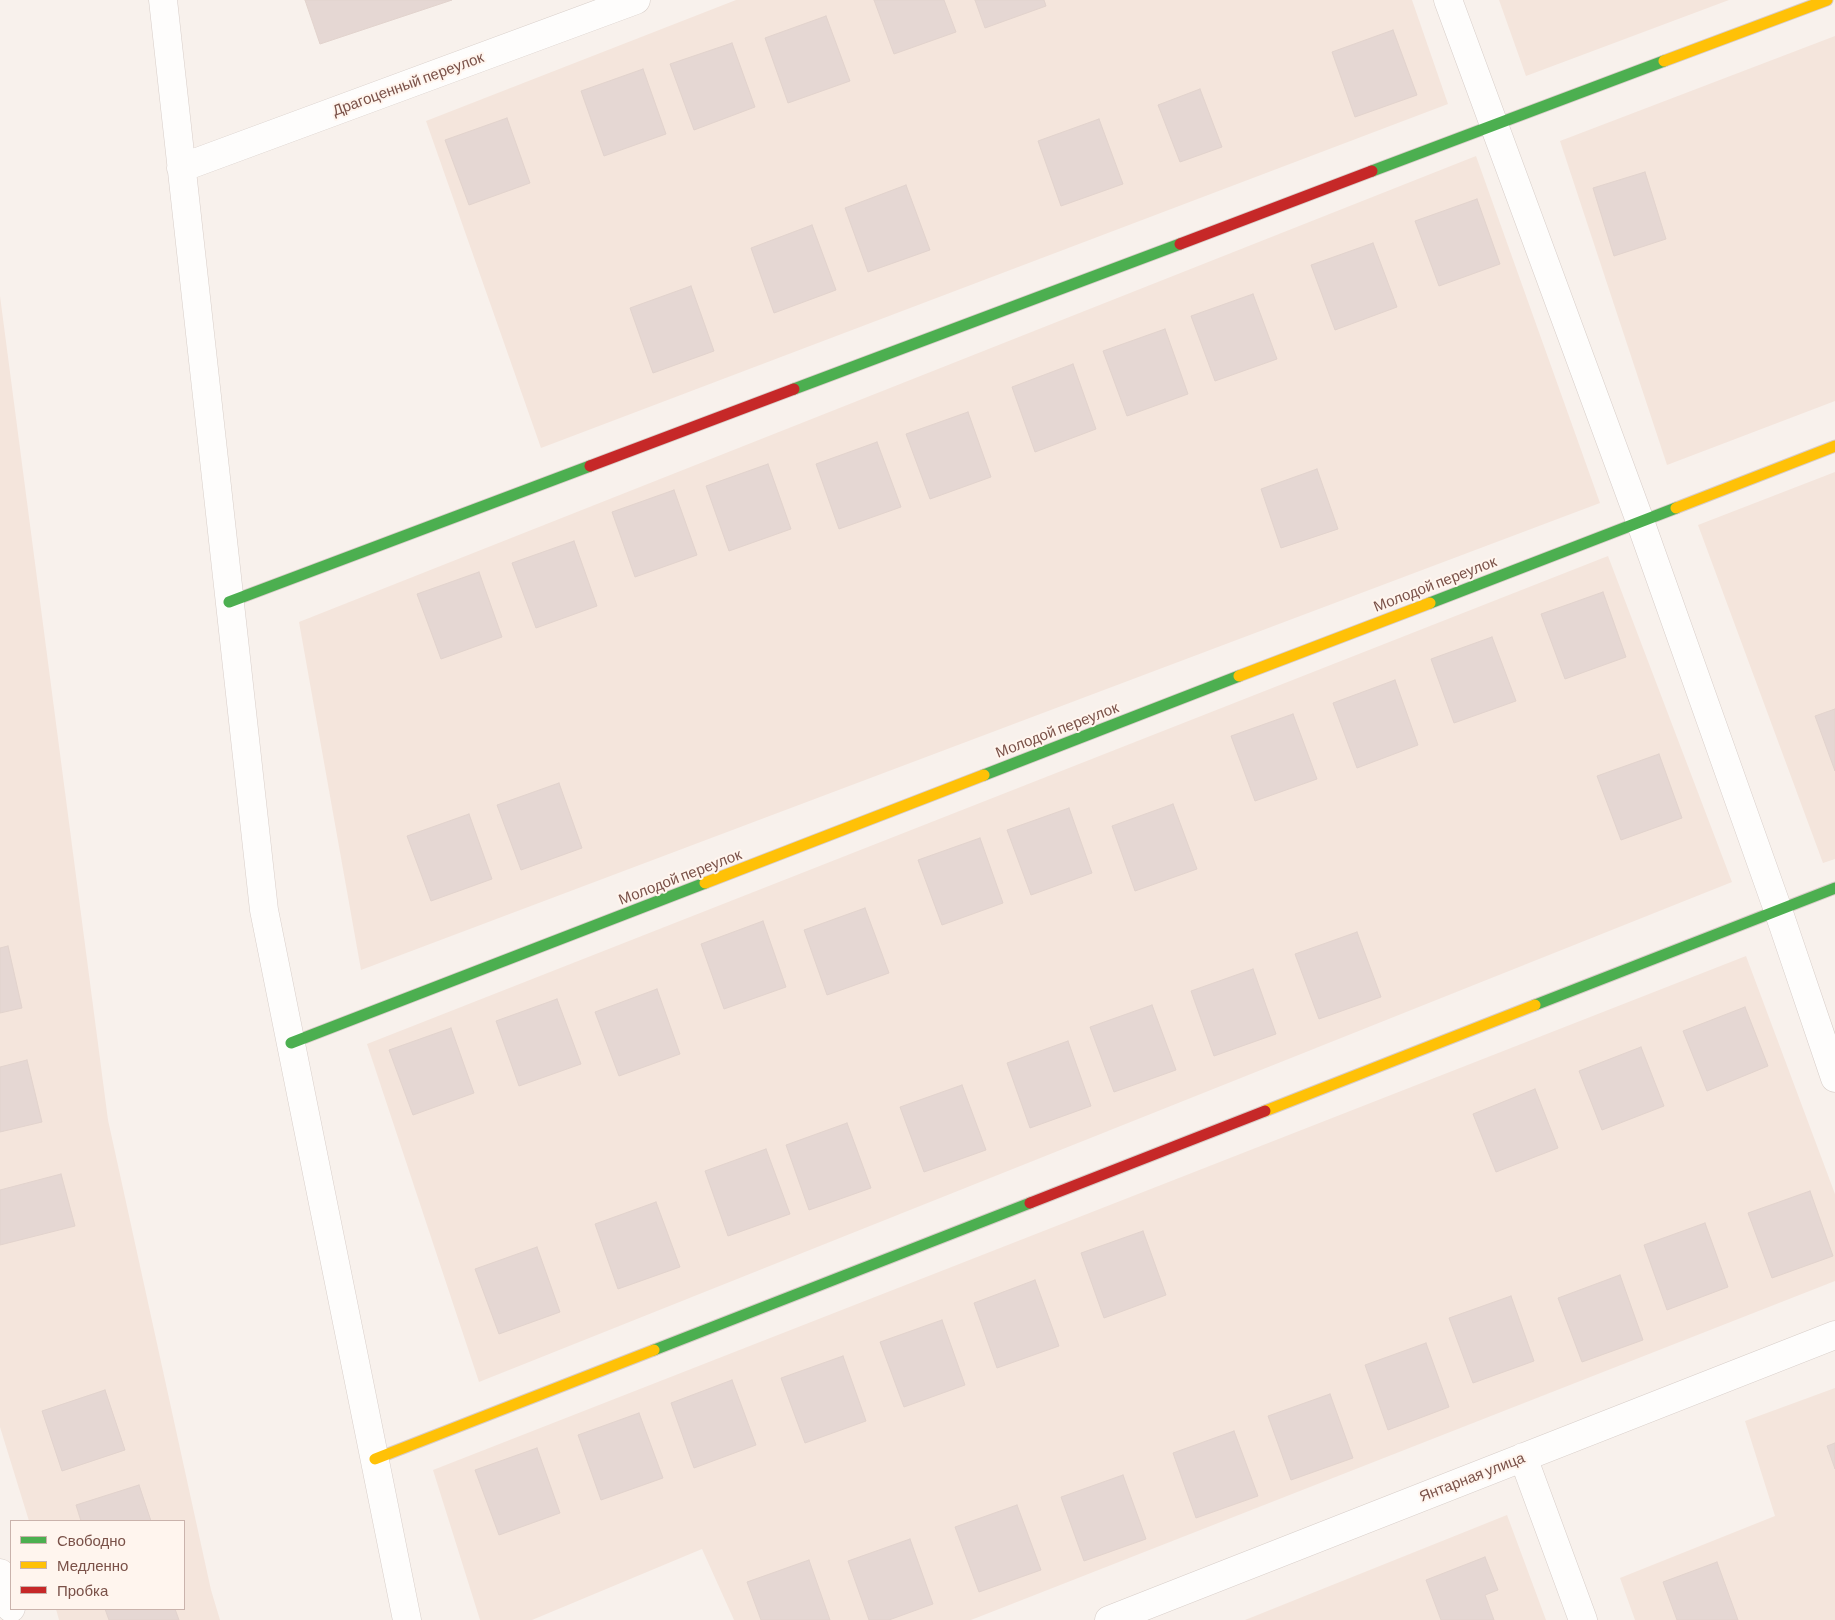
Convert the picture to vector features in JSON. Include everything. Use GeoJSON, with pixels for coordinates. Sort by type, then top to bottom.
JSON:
{"type":"FeatureCollection","features":[{"type":"Feature","properties":{"kind":"street"},"geometry":{"type":"LineString","coordinates":[[162,0],[264,910],[407,1620]]}},
{"type":"Feature","properties":{"kind":"street","name":"Драгоценный переулок"},"geometry":{"type":"LineString","coordinates":[[181,168],[636,0]]}},
{"type":"Feature","properties":{"kind":"street"},"geometry":{"type":"LineString","coordinates":[[1448,0],[1640,521],[1778,910],[1835,1078]]}},
{"type":"Feature","properties":{"kind":"street"},"geometry":{"type":"LineString","coordinates":[[230,602],[1827,0]]}},
{"type":"Feature","properties":{"kind":"street","name":"Молодой переулок"},"geometry":{"type":"LineString","coordinates":[[291,1043],[1835,446]]}},
{"type":"Feature","properties":{"kind":"street"},"geometry":{"type":"LineString","coordinates":[[375,1459],[1835,888]]}},
{"type":"Feature","properties":{"kind":"street","name":"Янтарная улица"},"geometry":{"type":"LineString","coordinates":[[1115,1619],[1835,1335]]}},
{"type":"Feature","properties":{"kind":"street"},"geometry":{"type":"LineString","coordinates":[[1523,1457],[1583,1620]]}},
{"type":"Feature","properties":{"kind":"street"},"geometry":{"type":"LineString","coordinates":[[0,1573],[10,1605]]}},
{"type":"Feature","properties":{"kind":"shaded area"},"geometry":{"type":"Polygon","coordinates":[[[736,0],[1412,0],[1448,104],[541,448],[426,121],[736,0]]]}},
{"type":"Feature","properties":{"kind":"shaded area"},"geometry":{"type":"Polygon","coordinates":[[[1499,0],[1729,0],[1526,76],[1499,0]]]}},
{"type":"Feature","properties":{"kind":"shaded area"},"geometry":{"type":"Polygon","coordinates":[[[1835,36],[1835,401],[1667,465],[1560,141],[1835,36]]]}},
{"type":"Feature","properties":{"kind":"shaded area"},"geometry":{"type":"Polygon","coordinates":[[[1476,156],[1600,503],[361,970],[299,622],[1476,156]]]}},
{"type":"Feature","properties":{"kind":"shaded area"},"geometry":{"type":"Polygon","coordinates":[[[0,296],[108,1120],[211,1590],[220,1620],[59,1620],[56,1610],[185,1610],[185,1520],[29,1520],[0,1427],[0,296]]]}},
{"type":"Feature","properties":{"kind":"shaded area"},"geometry":{"type":"Polygon","coordinates":[[[1835,472],[1835,859],[1823,863],[1698,525],[1835,472]]]}},
{"type":"Feature","properties":{"kind":"shaded area"},"geometry":{"type":"Polygon","coordinates":[[[1608,556],[1732,882],[479,1382],[367,1044],[1608,556]]]}},
{"type":"Feature","properties":{"kind":"shaded area"},"geometry":{"type":"Polygon","coordinates":[[[1746,956],[1835,1194],[1835,1281],[971,1620],[734,1620],[702,1549],[532,1620],[480,1620],[433,1470],[1746,956]]]}},
{"type":"Feature","properties":{"kind":"shaded area"},"geometry":{"type":"Polygon","coordinates":[[[1835,1388],[1835,1620],[1635,1620],[1620,1578],[1775,1516],[1745,1421],[1835,1388]]]}},
{"type":"Feature","properties":{"kind":"shaded area"},"geometry":{"type":"Polygon","coordinates":[[[1507,1515],[1546,1620],[1245,1620],[1507,1515]]]}},
{"type":"Feature","properties":{"kind":"building"},"geometry":{"type":"Polygon","coordinates":[[[305,0],[452,0],[320,44],[305,0]]]}},
{"type":"Feature","properties":{"kind":"building"},"geometry":{"type":"Polygon","coordinates":[[[874,0],[944,0],[956,32],[894,54],[874,0]]]}},
{"type":"Feature","properties":{"kind":"building"},"geometry":{"type":"Polygon","coordinates":[[[975,0],[1044,0],[1046,6],[985,28],[975,0]]]}},
{"type":"Feature","properties":{"kind":"building"},"geometry":{"type":"Polygon","coordinates":[[[826,16],[850,81],[788,103],[765,38],[826,16]]]}},
{"type":"Feature","properties":{"kind":"building"},"geometry":{"type":"Polygon","coordinates":[[[1393,30],[1417,95],[1355,117],[1332,52],[1393,30]]]}},
{"type":"Feature","properties":{"kind":"building"},"geometry":{"type":"Polygon","coordinates":[[[732,43],[755,107],[694,130],[670,64],[732,43]]]}},
{"type":"Feature","properties":{"kind":"building"},"geometry":{"type":"Polygon","coordinates":[[[643,69],[666,134],[604,156],[581,91],[643,69]]]}},
{"type":"Feature","properties":{"kind":"building"},"geometry":{"type":"Polygon","coordinates":[[[1200,89],[1222,147],[1180,162],[1158,105],[1200,89]]]}},
{"type":"Feature","properties":{"kind":"building"},"geometry":{"type":"Polygon","coordinates":[[[507,118],[530,183],[469,205],[445,140],[507,118]]]}},
{"type":"Feature","properties":{"kind":"building"},"geometry":{"type":"Polygon","coordinates":[[[1099,119],[1123,184],[1061,206],[1038,141],[1099,119]]]}},
{"type":"Feature","properties":{"kind":"building"},"geometry":{"type":"Polygon","coordinates":[[[1645,172],[1666,239],[1614,256],[1593,188],[1645,172]]]}},
{"type":"Feature","properties":{"kind":"building"},"geometry":{"type":"Polygon","coordinates":[[[906,185],[930,250],[868,272],[845,208],[906,185]]]}},
{"type":"Feature","properties":{"kind":"building"},"geometry":{"type":"Polygon","coordinates":[[[1477,199],[1500,264],[1439,286],[1415,221],[1477,199]]]}},
{"type":"Feature","properties":{"kind":"building"},"geometry":{"type":"Polygon","coordinates":[[[812,225],[836,290],[774,313],[751,248],[812,225]]]}},
{"type":"Feature","properties":{"kind":"building"},"geometry":{"type":"Polygon","coordinates":[[[1373,243],[1397,307],[1335,330],[1311,265],[1373,243]]]}},
{"type":"Feature","properties":{"kind":"building"},"geometry":{"type":"Polygon","coordinates":[[[691,286],[714,351],[653,373],[630,308],[691,286]]]}},
{"type":"Feature","properties":{"kind":"building"},"geometry":{"type":"Polygon","coordinates":[[[1253,294],[1277,359],[1215,381],[1191,316],[1253,294]]]}},
{"type":"Feature","properties":{"kind":"building"},"geometry":{"type":"Polygon","coordinates":[[[1165,329],[1188,394],[1127,416],[1103,351],[1165,329]]]}},
{"type":"Feature","properties":{"kind":"building"},"geometry":{"type":"Polygon","coordinates":[[[1073,364],[1096,429],[1035,452],[1012,387],[1073,364]]]}},
{"type":"Feature","properties":{"kind":"building"},"geometry":{"type":"Polygon","coordinates":[[[968,412],[991,477],[930,499],[906,434],[968,412]]]}},
{"type":"Feature","properties":{"kind":"building"},"geometry":{"type":"Polygon","coordinates":[[[877,442],[901,507],[839,529],[816,464],[877,442]]]}},
{"type":"Feature","properties":{"kind":"building"},"geometry":{"type":"Polygon","coordinates":[[[768,464],[791,529],[729,551],[706,486],[768,464]]]}},
{"type":"Feature","properties":{"kind":"building"},"geometry":{"type":"Polygon","coordinates":[[[1317,469],[1338,529],[1281,548],[1261,489],[1317,469]]]}},
{"type":"Feature","properties":{"kind":"building"},"geometry":{"type":"Polygon","coordinates":[[[674,490],[697,555],[635,577],[612,512],[674,490]]]}},
{"type":"Feature","properties":{"kind":"building"},"geometry":{"type":"Polygon","coordinates":[[[574,541],[597,606],[536,628],[512,563],[574,541]]]}},
{"type":"Feature","properties":{"kind":"building"},"geometry":{"type":"Polygon","coordinates":[[[479,572],[502,637],[441,659],[417,594],[479,572]]]}},
{"type":"Feature","properties":{"kind":"building"},"geometry":{"type":"Polygon","coordinates":[[[1603,592],[1626,657],[1565,679],[1541,614],[1603,592]]]}},
{"type":"Feature","properties":{"kind":"building"},"geometry":{"type":"Polygon","coordinates":[[[1492,637],[1516,701],[1454,723],[1431,659],[1492,637]]]}},
{"type":"Feature","properties":{"kind":"building"},"geometry":{"type":"Polygon","coordinates":[[[1395,680],[1418,745],[1357,768],[1333,703],[1395,680]]]}},
{"type":"Feature","properties":{"kind":"building"},"geometry":{"type":"Polygon","coordinates":[[[1835,709],[1835,771],[1815,716],[1835,709]]]}},
{"type":"Feature","properties":{"kind":"building"},"geometry":{"type":"Polygon","coordinates":[[[1293,714],[1317,779],[1255,801],[1231,736],[1293,714]]]}},
{"type":"Feature","properties":{"kind":"building"},"geometry":{"type":"Polygon","coordinates":[[[1659,754],[1682,818],[1621,840],[1597,776],[1659,754]]]}},
{"type":"Feature","properties":{"kind":"building"},"geometry":{"type":"Polygon","coordinates":[[[559,783],[582,848],[521,870],[497,805],[559,783]]]}},
{"type":"Feature","properties":{"kind":"building"},"geometry":{"type":"Polygon","coordinates":[[[1173,804],[1197,869],[1135,891],[1112,826],[1173,804]]]}},
{"type":"Feature","properties":{"kind":"building"},"geometry":{"type":"Polygon","coordinates":[[[1069,808],[1092,873],[1031,895],[1007,830],[1069,808]]]}},
{"type":"Feature","properties":{"kind":"building"},"geometry":{"type":"Polygon","coordinates":[[[469,814],[492,879],[431,901],[407,836],[469,814]]]}},
{"type":"Feature","properties":{"kind":"building"},"geometry":{"type":"Polygon","coordinates":[[[980,838],[1003,903],[942,925],[918,860],[980,838]]]}},
{"type":"Feature","properties":{"kind":"building"},"geometry":{"type":"Polygon","coordinates":[[[865,908],[889,973],[827,995],[804,930],[865,908]]]}},
{"type":"Feature","properties":{"kind":"building"},"geometry":{"type":"Polygon","coordinates":[[[763,921],[786,987],[724,1009],[701,944],[763,921]]]}},
{"type":"Feature","properties":{"kind":"building"},"geometry":{"type":"Polygon","coordinates":[[[1357,932],[1381,997],[1319,1019],[1295,954],[1357,932]]]}},
{"type":"Feature","properties":{"kind":"building"},"geometry":{"type":"Polygon","coordinates":[[[8,946],[22,1008],[0,1013],[0,948],[8,946]]]}},
{"type":"Feature","properties":{"kind":"building"},"geometry":{"type":"Polygon","coordinates":[[[1253,969],[1276,1034],[1214,1056],[1191,991],[1253,969]]]}},
{"type":"Feature","properties":{"kind":"building"},"geometry":{"type":"Polygon","coordinates":[[[657,989],[680,1054],[619,1076],[595,1012],[657,989]]]}},
{"type":"Feature","properties":{"kind":"building"},"geometry":{"type":"Polygon","coordinates":[[[557,999],[581,1064],[519,1086],[496,1021],[557,999]]]}},
{"type":"Feature","properties":{"kind":"building"},"geometry":{"type":"Polygon","coordinates":[[[1152,1005],[1176,1070],[1114,1092],[1090,1027],[1152,1005]]]}},
{"type":"Feature","properties":{"kind":"building"},"geometry":{"type":"Polygon","coordinates":[[[1745,1007],[1768,1066],[1707,1091],[1683,1031],[1745,1007]]]}},
{"type":"Feature","properties":{"kind":"building"},"geometry":{"type":"Polygon","coordinates":[[[451,1028],[474,1093],[413,1115],[389,1050],[451,1028]]]}},
{"type":"Feature","properties":{"kind":"building"},"geometry":{"type":"Polygon","coordinates":[[[1068,1041],[1091,1106],[1030,1128],[1007,1063],[1068,1041]]]}},
{"type":"Feature","properties":{"kind":"building"},"geometry":{"type":"Polygon","coordinates":[[[1641,1047],[1664,1106],[1602,1130],[1579,1071],[1641,1047]]]}},
{"type":"Feature","properties":{"kind":"building"},"geometry":{"type":"Polygon","coordinates":[[[27,1060],[42,1122],[0,1132],[0,1067],[27,1060]]]}},
{"type":"Feature","properties":{"kind":"building"},"geometry":{"type":"Polygon","coordinates":[[[962,1085],[986,1150],[924,1172],[900,1107],[962,1085]]]}},
{"type":"Feature","properties":{"kind":"building"},"geometry":{"type":"Polygon","coordinates":[[[1535,1089],[1558,1148],[1496,1172],[1473,1114],[1535,1089]]]}},
{"type":"Feature","properties":{"kind":"building"},"geometry":{"type":"Polygon","coordinates":[[[847,1123],[871,1188],[809,1210],[786,1145],[847,1123]]]}},
{"type":"Feature","properties":{"kind":"building"},"geometry":{"type":"Polygon","coordinates":[[[766,1149],[790,1214],[728,1236],[705,1171],[766,1149]]]}},
{"type":"Feature","properties":{"kind":"building"},"geometry":{"type":"Polygon","coordinates":[[[61,1174],[75,1226],[0,1245],[0,1190],[61,1174]]]}},
{"type":"Feature","properties":{"kind":"building"},"geometry":{"type":"Polygon","coordinates":[[[1810,1191],[1833,1256],[1772,1278],[1748,1213],[1810,1191]]]}},
{"type":"Feature","properties":{"kind":"building"},"geometry":{"type":"Polygon","coordinates":[[[656,1202],[680,1267],[618,1289],[595,1224],[656,1202]]]}},
{"type":"Feature","properties":{"kind":"building"},"geometry":{"type":"Polygon","coordinates":[[[1705,1223],[1728,1287],[1667,1310],[1644,1245],[1705,1223]]]}},
{"type":"Feature","properties":{"kind":"building"},"geometry":{"type":"Polygon","coordinates":[[[1143,1231],[1166,1295],[1104,1318],[1081,1253],[1143,1231]]]}},
{"type":"Feature","properties":{"kind":"building"},"geometry":{"type":"Polygon","coordinates":[[[537,1247],[560,1312],[499,1334],[475,1269],[537,1247]]]}},
{"type":"Feature","properties":{"kind":"building"},"geometry":{"type":"Polygon","coordinates":[[[1620,1275],[1643,1340],[1582,1362],[1558,1298],[1620,1275]]]}},
{"type":"Feature","properties":{"kind":"building"},"geometry":{"type":"Polygon","coordinates":[[[1035,1280],[1059,1346],[997,1368],[974,1303],[1035,1280]]]}},
{"type":"Feature","properties":{"kind":"building"},"geometry":{"type":"Polygon","coordinates":[[[1511,1296],[1534,1361],[1473,1383],[1449,1318],[1511,1296]]]}},
{"type":"Feature","properties":{"kind":"building"},"geometry":{"type":"Polygon","coordinates":[[[942,1320],[965,1385],[904,1407],[880,1342],[942,1320]]]}},
{"type":"Feature","properties":{"kind":"building"},"geometry":{"type":"Polygon","coordinates":[[[1426,1343],[1449,1407],[1388,1430],[1365,1365],[1426,1343]]]}},
{"type":"Feature","properties":{"kind":"building"},"geometry":{"type":"Polygon","coordinates":[[[843,1356],[866,1421],[805,1443],[781,1378],[843,1356]]]}},
{"type":"Feature","properties":{"kind":"building"},"geometry":{"type":"Polygon","coordinates":[[[732,1380],[756,1445],[694,1468],[671,1403],[732,1380]]]}},
{"type":"Feature","properties":{"kind":"building"},"geometry":{"type":"Polygon","coordinates":[[[105,1390],[125,1450],[62,1471],[42,1411],[105,1390]]]}},
{"type":"Feature","properties":{"kind":"building"},"geometry":{"type":"Polygon","coordinates":[[[1330,1394],[1353,1458],[1291,1480],[1268,1416],[1330,1394]]]}},
{"type":"Feature","properties":{"kind":"building"},"geometry":{"type":"Polygon","coordinates":[[[639,1413],[663,1478],[601,1500],[578,1435],[639,1413]]]}},
{"type":"Feature","properties":{"kind":"building"},"geometry":{"type":"Polygon","coordinates":[[[1234,1431],[1258,1496],[1196,1518],[1173,1453],[1234,1431]]]}},
{"type":"Feature","properties":{"kind":"building"},"geometry":{"type":"Polygon","coordinates":[[[1835,1443],[1835,1469],[1827,1446],[1835,1443]]]}},
{"type":"Feature","properties":{"kind":"building"},"geometry":{"type":"Polygon","coordinates":[[[537,1448],[560,1513],[499,1535],[475,1470],[537,1448]]]}},
{"type":"Feature","properties":{"kind":"building"},"geometry":{"type":"Polygon","coordinates":[[[1123,1475],[1146,1539],[1084,1561],[1061,1497],[1123,1475]]]}},
{"type":"Feature","properties":{"kind":"building"},"geometry":{"type":"Polygon","coordinates":[[[139,1485],[151,1520],[81,1520],[76,1505],[139,1485]]]}},
{"type":"Feature","properties":{"kind":"building"},"geometry":{"type":"Polygon","coordinates":[[[1017,1505],[1041,1570],[979,1592],[955,1527],[1017,1505]]]}},
{"type":"Feature","properties":{"kind":"building"},"geometry":{"type":"Polygon","coordinates":[[[910,1539],[933,1604],[889,1620],[869,1620],[848,1561],[910,1539]]]}},
{"type":"Feature","properties":{"kind":"building"},"geometry":{"type":"Polygon","coordinates":[[[1485,1557],[1498,1590],[1485,1595],[1494,1620],[1441,1620],[1426,1580],[1485,1557]]]}},
{"type":"Feature","properties":{"kind":"building"},"geometry":{"type":"Polygon","coordinates":[[[809,1560],[830,1620],[761,1620],[747,1582],[809,1560]]]}},
{"type":"Feature","properties":{"kind":"building"},"geometry":{"type":"Polygon","coordinates":[[[1717,1562],[1738,1620],[1677,1620],[1663,1582],[1717,1562]]]}},
{"type":"Feature","properties":{"kind":"building"},"geometry":{"type":"Polygon","coordinates":[[[105,1610],[175,1610],[179,1620],[109,1620],[105,1610]]]}},
{"type":"Feature","properties":{"kind":"traffic: fast"},"geometry":{"type":"LineString","coordinates":[[1372,171],[1664,61]]}},
{"type":"Feature","properties":{"kind":"traffic: fast"},"geometry":{"type":"LineString","coordinates":[[794,389],[1180,244]]}},
{"type":"Feature","properties":{"kind":"traffic: fast"},"geometry":{"type":"LineString","coordinates":[[229,602],[590,466]]}},
{"type":"Feature","properties":{"kind":"traffic: fast"},"geometry":{"type":"LineString","coordinates":[[1430,603],[1676,508]]}},
{"type":"Feature","properties":{"kind":"traffic: fast"},"geometry":{"type":"LineString","coordinates":[[984,775],[1239,676]]}},
{"type":"Feature","properties":{"kind":"traffic: fast"},"geometry":{"type":"LineString","coordinates":[[291,1043],[705,883]]}},
{"type":"Feature","properties":{"kind":"traffic: fast"},"geometry":{"type":"LineString","coordinates":[[1535,1005],[1835,888]]}},
{"type":"Feature","properties":{"kind":"traffic: fast"},"geometry":{"type":"LineString","coordinates":[[654,1350],[1030,1203]]}},
{"type":"Feature","properties":{"kind":"traffic: slow"},"geometry":{"type":"LineString","coordinates":[[1664,61],[1827,0]]}},
{"type":"Feature","properties":{"kind":"traffic: slow"},"geometry":{"type":"LineString","coordinates":[[1676,508],[1835,446]]}},
{"type":"Feature","properties":{"kind":"traffic: slow"},"geometry":{"type":"LineString","coordinates":[[1239,676],[1430,603]]}},
{"type":"Feature","properties":{"kind":"traffic: slow"},"geometry":{"type":"LineString","coordinates":[[705,883],[984,775]]}},
{"type":"Feature","properties":{"kind":"traffic: slow"},"geometry":{"type":"LineString","coordinates":[[1265,1111],[1535,1005]]}},
{"type":"Feature","properties":{"kind":"traffic: slow"},"geometry":{"type":"LineString","coordinates":[[375,1459],[654,1350]]}},
{"type":"Feature","properties":{"kind":"traffic: jam"},"geometry":{"type":"LineString","coordinates":[[1180,244],[1372,171]]}},
{"type":"Feature","properties":{"kind":"traffic: jam"},"geometry":{"type":"LineString","coordinates":[[590,466],[794,389]]}},
{"type":"Feature","properties":{"kind":"traffic: jam"},"geometry":{"type":"LineString","coordinates":[[1030,1203],[1265,1111]]}}]}
